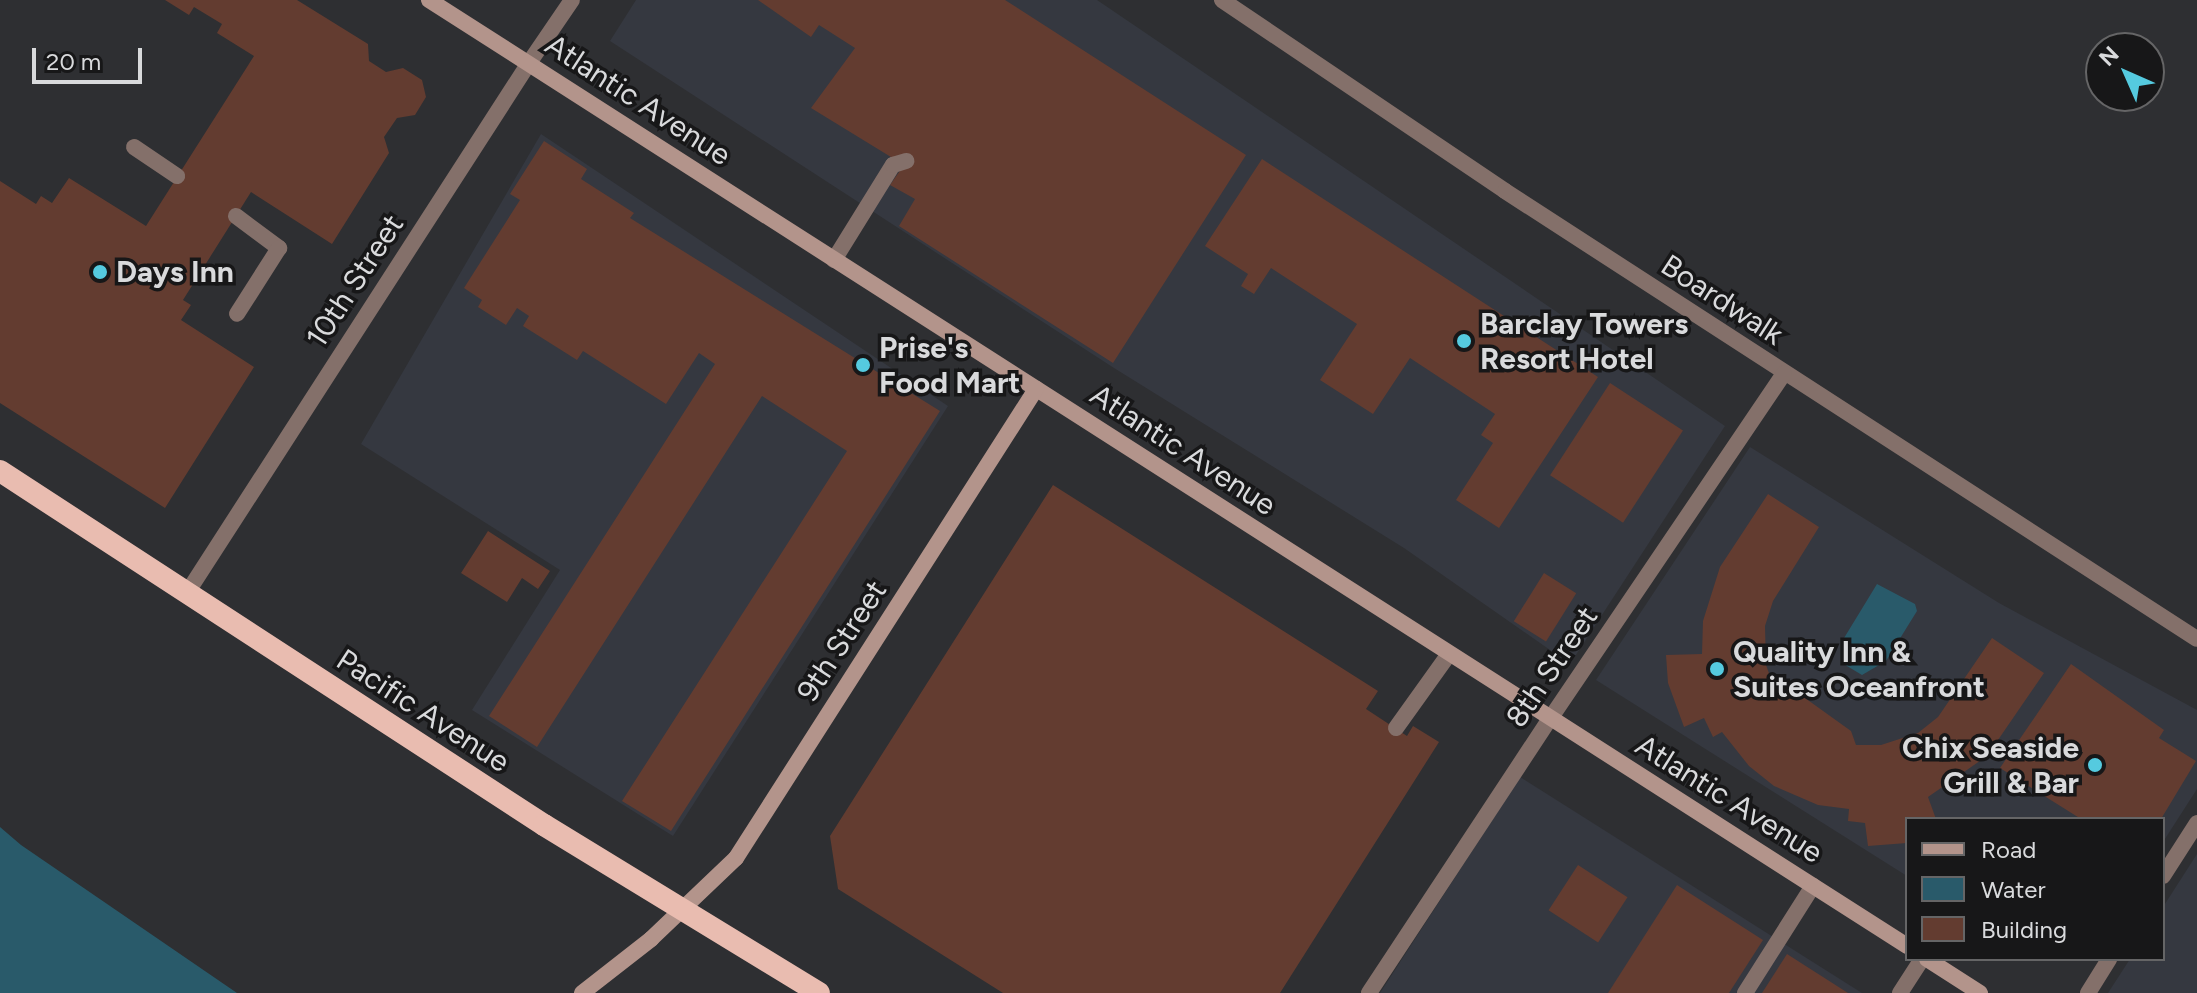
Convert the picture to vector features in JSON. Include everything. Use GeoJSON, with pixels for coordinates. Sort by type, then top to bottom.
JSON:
{"type":"FeatureCollection","features":[{"type":"Feature","properties":{"kind":"highway","name":"Pacific Avenue"},"geometry":{"type":"LineString","coordinates":[[0,471],[681,912],[819,993]]}},
{"type":"Feature","properties":{"kind":"main road","name":"Atlantic Avenue"},"geometry":{"type":"LineString","coordinates":[[429,0],[1905,945]]}},
{"type":"Feature","properties":{"kind":"main road","name":"9th Street"},"geometry":{"type":"LineString","coordinates":[[582,993],[681,912],[736,858],[1036,389]]}},
{"type":"Feature","properties":{"kind":"main road"},"geometry":{"type":"LineString","coordinates":[[1927,961],[1980,993]]}},
{"type":"Feature","properties":{"kind":"street","name":"10th Street"},"geometry":{"type":"LineString","coordinates":[[187,593],[572,0]]}},
{"type":"Feature","properties":{"kind":"street","name":"Boardwalk"},"geometry":{"type":"LineString","coordinates":[[1222,0],[1784,374],[2197,639]]}},
{"type":"Feature","properties":{"kind":"street"},"geometry":{"type":"LineString","coordinates":[[134,147],[177,176]]}},
{"type":"Feature","properties":{"kind":"street"},"geometry":{"type":"LineString","coordinates":[[834,260],[893,165],[906,161]]}},
{"type":"Feature","properties":{"kind":"street"},"geometry":{"type":"LineString","coordinates":[[236,216],[279,248],[237,314]]}},
{"type":"Feature","properties":{"kind":"street","name":"8th Street"},"geometry":{"type":"LineString","coordinates":[[1369,993],[1784,374]]}},
{"type":"Feature","properties":{"kind":"street"},"geometry":{"type":"LineString","coordinates":[[1396,728],[1449,654]]}},
{"type":"Feature","properties":{"kind":"street"},"geometry":{"type":"LineString","coordinates":[[2165,873],[2197,823]]}},
{"type":"Feature","properties":{"kind":"street"},"geometry":{"type":"LineString","coordinates":[[1745,993],[1813,886]]}},
{"type":"Feature","properties":{"kind":"street"},"geometry":{"type":"LineString","coordinates":[[1900,993],[1923,961]]}},
{"type":"Feature","properties":{"kind":"street"},"geometry":{"type":"LineString","coordinates":[[2088,993],[2108,961]]}},
{"type":"Feature","properties":{"kind":"shaded area"},"geometry":{"type":"Polygon","coordinates":[[[636,0],[1097,0],[1725,426],[1570,664],[1404,548],[1114,368],[610,41],[636,0]]]}},
{"type":"Feature","properties":{"kind":"shaded area"},"geometry":{"type":"Polygon","coordinates":[[[541,134],[948,406],[673,836],[472,710],[560,570],[361,444],[541,134]]]}},
{"type":"Feature","properties":{"kind":"shaded area"},"geometry":{"type":"Polygon","coordinates":[[[1750,447],[1999,603],[2197,710],[2197,789],[2165,839],[2165,817],[1905,817],[1905,875],[1596,680],[1750,447]]]}},
{"type":"Feature","properties":{"kind":"shaded area"},"geometry":{"type":"Polygon","coordinates":[[[1520,777],[1862,993],[1380,993],[1520,777]]]}},
{"type":"Feature","properties":{"kind":"shaded area"},"geometry":{"type":"Polygon","coordinates":[[[2197,854],[2197,993],[2108,993],[2129,961],[2165,961],[2165,904],[2197,854]]]}},
{"type":"Feature","properties":{"kind":"water"},"geometry":{"type":"Polygon","coordinates":[[[1877,584],[1915,604],[1917,611],[1886,661],[1862,675],[1842,663],[1846,661],[1841,643],[1877,584]]]}},
{"type":"Feature","properties":{"kind":"water"},"geometry":{"type":"Polygon","coordinates":[[[0,827],[21,845],[237,993],[0,993],[0,827]]]}},
{"type":"Feature","properties":{"kind":"building","name":"Days Inn"},"geometry":{"type":"Polygon","coordinates":[[[165,0],[297,0],[368,44],[369,61],[386,72],[403,68],[422,80],[426,97],[415,115],[397,118],[384,137],[389,153],[332,244],[251,192],[183,300],[191,305],[181,320],[254,367],[165,508],[0,403],[0,181],[36,204],[41,196],[52,203],[69,178],[146,226],[254,56],[217,33],[222,24],[194,7],[189,15],[165,0]]]}},
{"type":"Feature","properties":{"kind":"building"},"geometry":{"type":"Polygon","coordinates":[[[758,0],[1005,0],[1246,155],[1113,363],[899,226],[915,199],[890,185],[904,165],[811,108],[855,48],[819,25],[811,37],[758,0]]]}},
{"type":"Feature","properties":{"kind":"building"},"geometry":{"type":"Polygon","coordinates":[[[544,141],[587,169],[581,179],[634,213],[630,218],[940,411],[671,831],[622,801],[847,451],[762,396],[537,747],[489,716],[715,364],[699,353],[666,404],[583,351],[577,360],[523,326],[529,316],[517,308],[506,325],[478,307],[482,300],[464,288],[520,200],[510,194],[544,141]]]}},
{"type":"Feature","properties":{"kind":"building","name":"Barclay Towers Resort Hotel"},"geometry":{"type":"Polygon","coordinates":[[[1262,159],[1598,377],[1499,528],[1456,500],[1493,443],[1481,435],[1495,414],[1410,358],[1373,414],[1320,380],[1357,324],[1271,268],[1254,294],[1241,286],[1248,274],[1205,246],[1262,159]]]}},
{"type":"Feature","properties":{"kind":"building"},"geometry":{"type":"Polygon","coordinates":[[[1610,383],[1683,430],[1623,523],[1550,475],[1610,383]]]}},
{"type":"Feature","properties":{"kind":"building"},"geometry":{"type":"Polygon","coordinates":[[[1053,485],[1378,691],[1366,709],[1407,736],[1413,726],[1439,742],[1280,993],[1003,993],[838,889],[830,836],[1053,485]]]}},
{"type":"Feature","properties":{"kind":"building","name":"Quality Inn & Suites Oceanfront"},"geometry":{"type":"Polygon","coordinates":[[[1768,494],[1819,527],[1773,601],[1765,626],[1766,665],[1778,698],[1789,692],[1805,698],[1851,731],[1856,745],[1881,745],[1918,733],[1938,717],[1992,638],[2044,673],[1987,756],[1928,797],[1935,817],[1905,817],[1905,843],[1868,846],[1865,823],[1848,821],[1849,809],[1818,805],[1774,786],[1749,766],[1722,732],[1713,737],[1704,718],[1684,727],[1668,683],[1666,655],[1702,654],[1703,621],[1720,567],[1768,494]]]}},
{"type":"Feature","properties":{"kind":"building"},"geometry":{"type":"Polygon","coordinates":[[[488,531],[550,571],[538,589],[522,578],[507,602],[461,573],[488,531]]]}},
{"type":"Feature","properties":{"kind":"building"},"geometry":{"type":"Polygon","coordinates":[[[1544,573],[1576,593],[1546,641],[1514,621],[1544,573]]]}},
{"type":"Feature","properties":{"kind":"building"},"geometry":{"type":"Polygon","coordinates":[[[2071,664],[2164,730],[2159,738],[2196,761],[2162,817],[2078,817],[2000,768],[2071,664]]]}},
{"type":"Feature","properties":{"kind":"building"},"geometry":{"type":"Polygon","coordinates":[[[1578,865],[1627,897],[1598,942],[1549,910],[1578,865]]]}},
{"type":"Feature","properties":{"kind":"building"},"geometry":{"type":"Polygon","coordinates":[[[1677,885],[1763,940],[1729,993],[1608,993],[1677,885]]]}},
{"type":"Feature","properties":{"kind":"building"},"geometry":{"type":"Polygon","coordinates":[[[1787,954],[1848,993],[1762,993],[1787,954]]]}},
{"type":"Feature","properties":{"kind":"place","name":"Days Inn"},"geometry":{"type":"Point","coordinates":[100,272]}},
{"type":"Feature","properties":{"kind":"place","name":"Barclay Towers Resort Hotel"},"geometry":{"type":"Point","coordinates":[1464,341]}},
{"type":"Feature","properties":{"kind":"place","name":"Prise's Food Mart"},"geometry":{"type":"Point","coordinates":[863,365]}},
{"type":"Feature","properties":{"kind":"place","name":"Quality Inn & Suites Oceanfront"},"geometry":{"type":"Point","coordinates":[1717,669]}},
{"type":"Feature","properties":{"kind":"place","name":"Chix Seaside Grill & Bar"},"geometry":{"type":"Point","coordinates":[2095,765]}}]}
